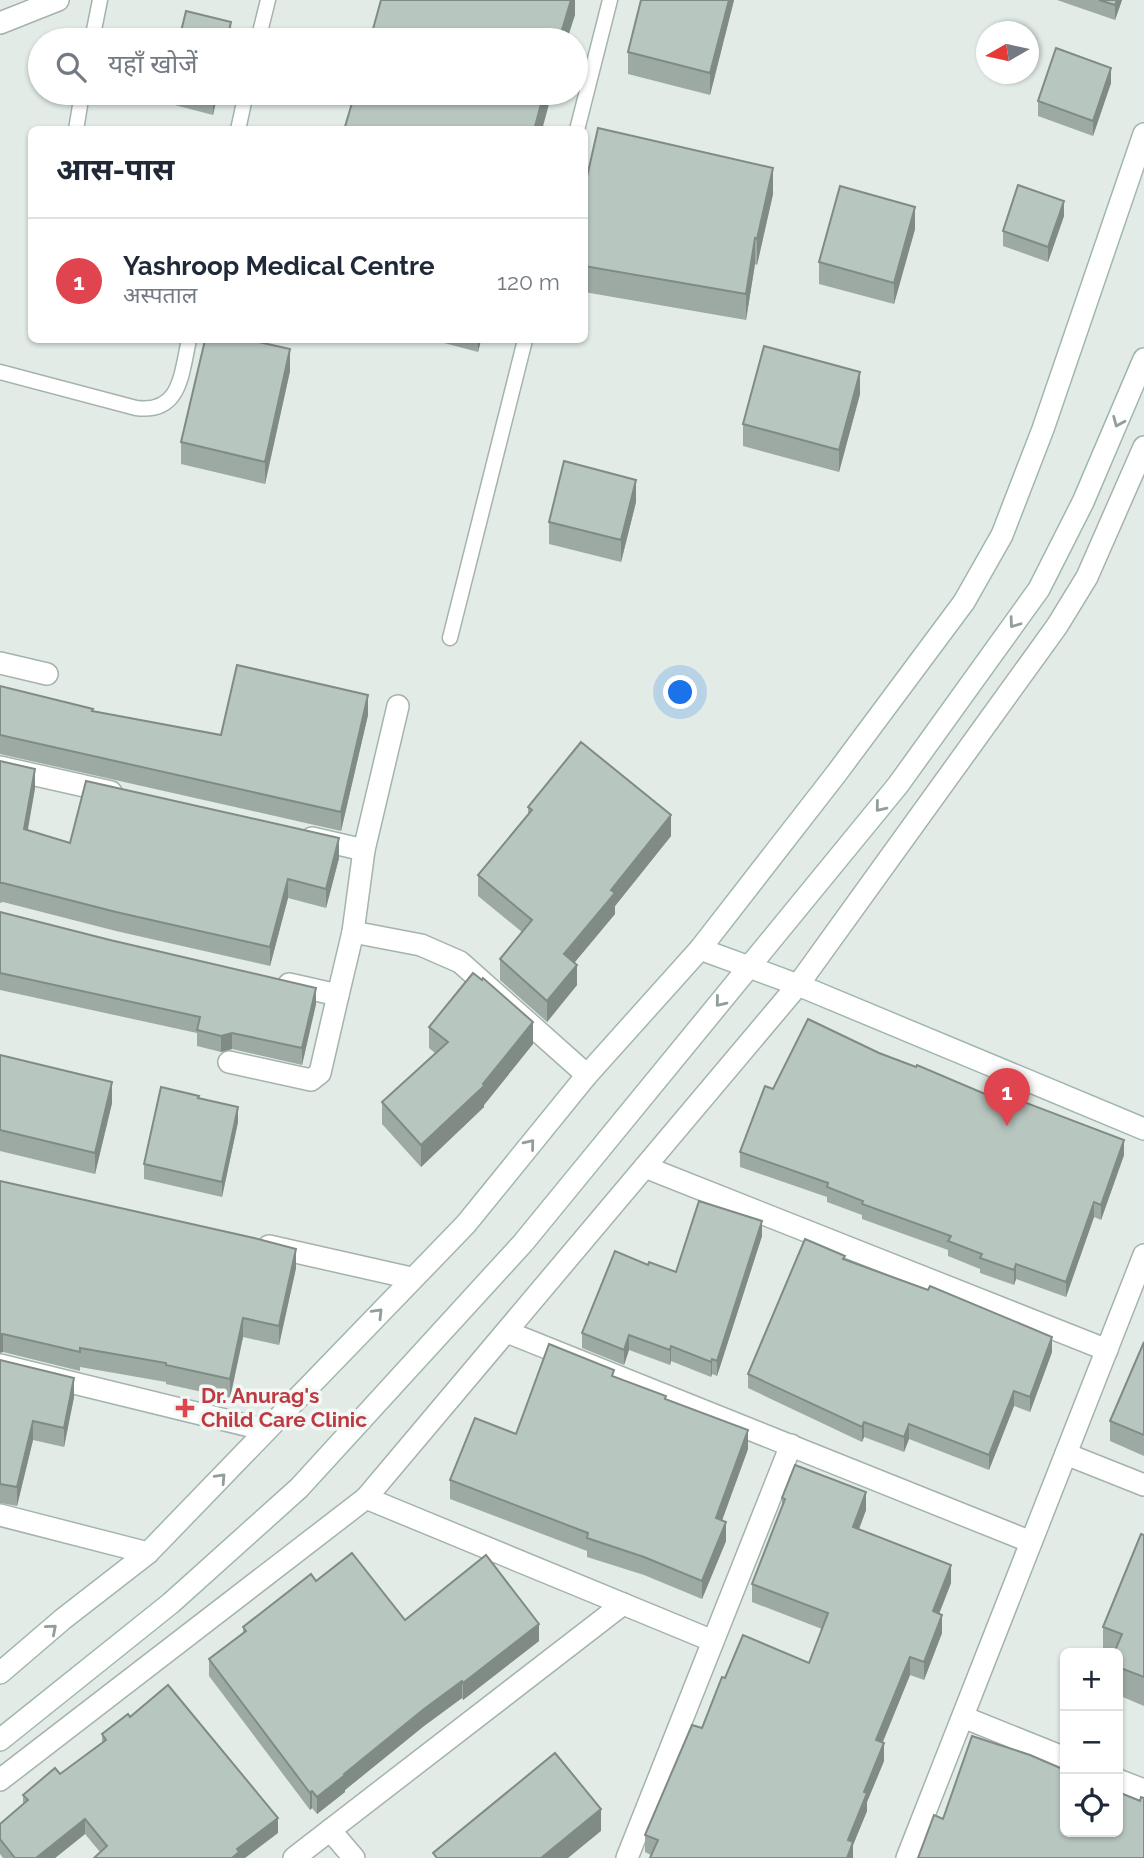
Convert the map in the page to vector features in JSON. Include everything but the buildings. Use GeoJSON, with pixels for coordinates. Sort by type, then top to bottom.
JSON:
{"type":"FeatureCollection","features":[{"type":"Feature","properties":{"kind":"street"},"geometry":{"type":"LineString","coordinates":[[0,23],[58,0]]}},
{"type":"Feature","properties":{"kind":"street"},"geometry":{"type":"LineString","coordinates":[[0,1673],[63,1619],[148,1553],[466,1224],[587,1075],[700,949],[836,774],[964,602],[1002,535],[1043,429],[1144,134]]}},
{"type":"Feature","properties":{"kind":"street"},"geometry":{"type":"LineString","coordinates":[[0,1740],[171,1604],[299,1488],[523,1243],[898,785],[1039,589],[1083,502],[1143,365]]}},
{"type":"Feature","properties":{"kind":"street"},"geometry":{"type":"LineString","coordinates":[[0,1780],[366,1498],[799,985],[1057,626],[1087,578],[1144,447]]}},
{"type":"Feature","properties":{"kind":"street"},"geometry":{"type":"LineString","coordinates":[[0,663],[47,674]]}},
{"type":"Feature","properties":{"kind":"street"},"geometry":{"type":"LineString","coordinates":[[229,1062],[311,1080],[320,1073],[353,932],[364,850],[398,706]]}},
{"type":"Feature","properties":{"kind":"street"},"geometry":{"type":"LineString","coordinates":[[0,766],[129,796]]}},
{"type":"Feature","properties":{"kind":"street"},"geometry":{"type":"LineString","coordinates":[[286,832],[364,850]]}},
{"type":"Feature","properties":{"kind":"street"},"geometry":{"type":"LineString","coordinates":[[353,932],[421,945],[460,962],[587,1075]]}},
{"type":"Feature","properties":{"kind":"street"},"geometry":{"type":"LineString","coordinates":[[700,949],[799,985],[1144,1129]]}},
{"type":"Feature","properties":{"kind":"street"},"geometry":{"type":"LineString","coordinates":[[272,980],[338,995]]}},
{"type":"Feature","properties":{"kind":"street"},"geometry":{"type":"LineString","coordinates":[[645,1167],[1107,1350]]}},
{"type":"Feature","properties":{"kind":"street"},"geometry":{"type":"LineString","coordinates":[[252,1242],[411,1278]]}},
{"type":"Feature","properties":{"kind":"street"},"geometry":{"type":"LineString","coordinates":[[907,1858],[1144,1255]]}},
{"type":"Feature","properties":{"kind":"street"},"geometry":{"type":"LineString","coordinates":[[507,1332],[1031,1542]]}},
{"type":"Feature","properties":{"kind":"street"},"geometry":{"type":"LineString","coordinates":[[0,1365],[266,1430]]}},
{"type":"Feature","properties":{"kind":"street"},"geometry":{"type":"LineString","coordinates":[[627,1858],[791,1446]]}},
{"type":"Feature","properties":{"kind":"street"},"geometry":{"type":"LineString","coordinates":[[1066,1454],[1144,1485]]}},
{"type":"Feature","properties":{"kind":"street"},"geometry":{"type":"LineString","coordinates":[[366,1498],[713,1642]]}},
{"type":"Feature","properties":{"kind":"street"},"geometry":{"type":"LineString","coordinates":[[0,1514],[148,1553]]}},
{"type":"Feature","properties":{"kind":"street"},"geometry":{"type":"LineString","coordinates":[[294,1858],[623,1604]]}},
{"type":"Feature","properties":{"kind":"street"},"geometry":{"type":"LineString","coordinates":[[962,1717],[1060,1756]]}},
{"type":"Feature","properties":{"kind":"street"},"geometry":{"type":"LineString","coordinates":[[1123,1782],[1144,1790]]}},
{"type":"Feature","properties":{"kind":"street"},"geometry":{"type":"LineString","coordinates":[[330,1830],[354,1858]]}},
{"type":"Feature","properties":{"kind":"lane"},"geometry":{"type":"LineString","coordinates":[[94,28],[100,0]]}},
{"type":"Feature","properties":{"kind":"lane"},"geometry":{"type":"LineString","coordinates":[[261,28],[268,0]]}},
{"type":"Feature","properties":{"kind":"lane"},"geometry":{"type":"LineString","coordinates":[[588,87],[610,0]]}},
{"type":"Feature","properties":{"kind":"lane"},"geometry":{"type":"LineString","coordinates":[[77,126],[80,105]]}},
{"type":"Feature","properties":{"kind":"lane"},"geometry":{"type":"LineString","coordinates":[[239,126],[243,105]]}},
{"type":"Feature","properties":{"kind":"lane"},"geometry":{"type":"LineString","coordinates":[[578,126],[583,105]]}},
{"type":"Feature","properties":{"kind":"lane"},"geometry":{"type":"LineString","coordinates":[[0,372],[148,410],[160,408],[172,399],[188,343]]}},
{"type":"Feature","properties":{"kind":"lane"},"geometry":{"type":"LineString","coordinates":[[450,638],[524,343]]}},
{"type":"Feature","properties":{"kind":"place","name":"Yashroop Medical Centre"},"geometry":{"type":"Point","coordinates":[1007,1126]}},
{"type":"Feature","properties":{"kind":"place","name":"Dr. Anurag's Child Care Clinic"},"geometry":{"type":"Point","coordinates":[185,1408]}}]}
